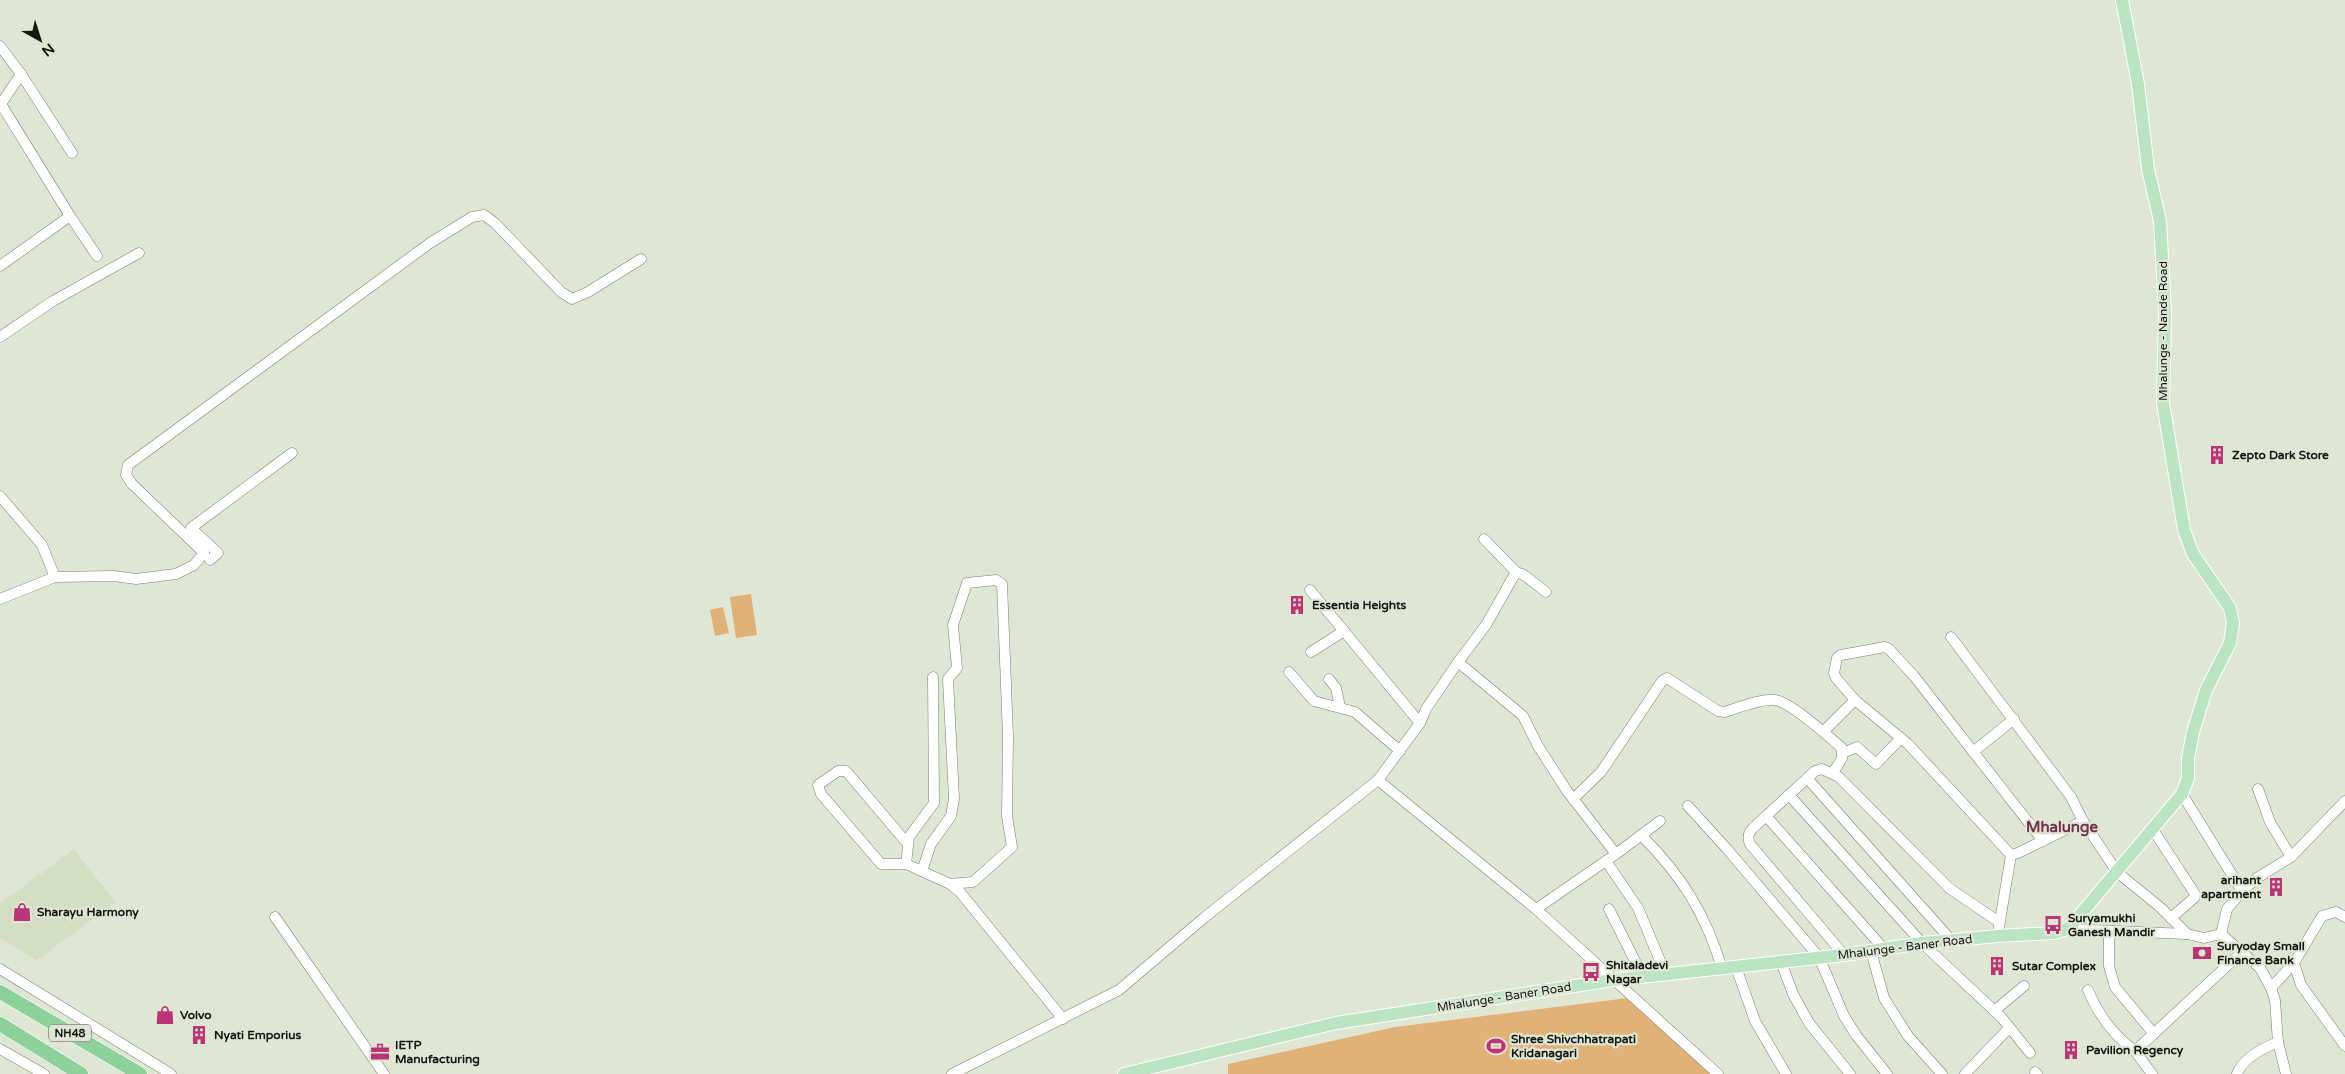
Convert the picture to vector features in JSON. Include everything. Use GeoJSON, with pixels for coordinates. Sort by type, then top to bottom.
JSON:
{"type":"FeatureCollection","features":[{"type":"Feature","properties":{"kind":"highway","name":"NH48"},"geometry":{"type":"LineString","coordinates":[[0,992],[140,1074]]}},
{"type":"Feature","properties":{"kind":"highway","name":"NH48"},"geometry":{"type":"LineString","coordinates":[[0,1024],[81,1074]]}},
{"type":"Feature","properties":{"kind":"main road","name":"Mhalunge - Nande Road"},"geometry":{"type":"LineString","coordinates":[[2067,929],[2182,794],[2188,778],[2188,758],[2206,690],[2230,643],[2233,623],[2230,608],[2194,554],[2184,530],[2163,403],[2165,313],[2160,221],[2148,169],[2138,84],[2122,0]]}},
{"type":"Feature","properties":{"kind":"main road","name":"Mhalunge - Baner Road"},"geometry":{"type":"LineString","coordinates":[[1124,1074],[1336,1024],[1613,980],[1819,958],[1922,943],[1998,936],[2054,934],[2067,929]]}},
{"type":"Feature","properties":{"kind":"street"},"geometry":{"type":"LineString","coordinates":[[0,46],[21,74],[72,154]]}},
{"type":"Feature","properties":{"kind":"street"},"geometry":{"type":"LineString","coordinates":[[21,74],[1,104],[97,256]]}},
{"type":"Feature","properties":{"kind":"street"},"geometry":{"type":"LineString","coordinates":[[0,599],[55,577],[114,576],[136,579],[176,574],[194,565],[204,553],[132,484],[126,475],[128,465],[430,243],[472,217],[484,215],[495,223],[561,292],[572,299],[588,292],[641,259]]}},
{"type":"Feature","properties":{"kind":"street"},"geometry":{"type":"LineString","coordinates":[[0,266],[70,216]]}},
{"type":"Feature","properties":{"kind":"street"},"geometry":{"type":"LineString","coordinates":[[0,337],[53,302],[139,253]]}},
{"type":"Feature","properties":{"kind":"street"},"geometry":{"type":"LineString","coordinates":[[210,560],[218,553],[190,528],[292,453]]}},
{"type":"Feature","properties":{"kind":"street"},"geometry":{"type":"LineString","coordinates":[[0,496],[42,545],[55,577]]}},
{"type":"Feature","properties":{"kind":"street"},"geometry":{"type":"LineString","coordinates":[[1484,539],[1516,572],[1524,575],[1546,592]]}},
{"type":"Feature","properties":{"kind":"street"},"geometry":{"type":"LineString","coordinates":[[952,1074],[1119,990],[1205,917],[1378,780],[1420,723],[1426,709],[1486,625],[1516,572]]}},
{"type":"Feature","properties":{"kind":"street"},"geometry":{"type":"LineString","coordinates":[[922,871],[931,844],[951,816],[954,798],[948,679],[957,668],[953,625],[966,583],[996,580],[1002,584],[1008,736],[1007,816],[1012,847],[973,882],[950,884]]}},
{"type":"Feature","properties":{"kind":"street"},"geometry":{"type":"LineString","coordinates":[[1310,590],[1420,723]]}},
{"type":"Feature","properties":{"kind":"street"},"geometry":{"type":"LineString","coordinates":[[1311,652],[1344,631]]}},
{"type":"Feature","properties":{"kind":"street"},"geometry":{"type":"LineString","coordinates":[[1951,637],[2071,797],[2082,821],[2117,872],[2187,934]]}},
{"type":"Feature","properties":{"kind":"street"},"geometry":{"type":"LineString","coordinates":[[2011,855],[1901,738],[1854,700],[1836,678],[1834,668],[1837,658],[1841,654],[1876,648],[1889,649],[1914,676],[2043,841]]}},
{"type":"Feature","properties":{"kind":"street"},"geometry":{"type":"LineString","coordinates":[[1458,662],[1523,716],[1538,746],[1573,799],[1616,854]]}},
{"type":"Feature","properties":{"kind":"street"},"geometry":{"type":"LineString","coordinates":[[1289,672],[1314,701],[1355,712],[1400,751]]}},
{"type":"Feature","properties":{"kind":"street"},"geometry":{"type":"LineString","coordinates":[[906,864],[907,843],[934,803],[933,677]]}},
{"type":"Feature","properties":{"kind":"street"},"geometry":{"type":"LineString","coordinates":[[1573,799],[1601,772],[1666,678],[1671,679],[1718,711],[1775,700],[1824,731],[1842,748],[1843,753],[1834,773]]}},
{"type":"Feature","properties":{"kind":"street"},"geometry":{"type":"LineString","coordinates":[[1329,679],[1336,688],[1340,707]]}},
{"type":"Feature","properties":{"kind":"street"},"geometry":{"type":"LineString","coordinates":[[1824,731],[1854,700]]}},
{"type":"Feature","properties":{"kind":"street"},"geometry":{"type":"LineString","coordinates":[[1973,752],[2014,719]]}},
{"type":"Feature","properties":{"kind":"street"},"geometry":{"type":"LineString","coordinates":[[1843,753],[1857,747],[1876,764],[1901,738]]}},
{"type":"Feature","properties":{"kind":"street"},"geometry":{"type":"LineString","coordinates":[[1844,955],[1750,844],[1749,833],[1815,770],[1822,769],[1834,773],[1949,888],[1999,922]]}},
{"type":"Feature","properties":{"kind":"street"},"geometry":{"type":"LineString","coordinates":[[907,843],[846,771],[838,771],[818,785],[821,794],[880,864],[906,864],[950,884],[960,892],[1064,1019]]}},
{"type":"Feature","properties":{"kind":"street"},"geometry":{"type":"LineString","coordinates":[[1807,778],[1951,940]]}},
{"type":"Feature","properties":{"kind":"street"},"geometry":{"type":"LineString","coordinates":[[1378,780],[1536,909],[1718,1074]]}},
{"type":"Feature","properties":{"kind":"street"},"geometry":{"type":"LineString","coordinates":[[2258,789],[2277,837],[2291,857]]}},
{"type":"Feature","properties":{"kind":"street"},"geometry":{"type":"LineString","coordinates":[[2182,794],[2242,891]]}},
{"type":"Feature","properties":{"kind":"street"},"geometry":{"type":"LineString","coordinates":[[1789,795],[1922,943],[1994,1011],[2030,1053]]}},
{"type":"Feature","properties":{"kind":"street"},"geometry":{"type":"LineString","coordinates":[[2221,934],[2227,909],[2242,891],[2257,878],[2291,857],[2345,801]]}},
{"type":"Feature","properties":{"kind":"street"},"geometry":{"type":"LineString","coordinates":[[1688,806],[1819,958],[1844,1016],[1856,1035],[1887,1074]]}},
{"type":"Feature","properties":{"kind":"street"},"geometry":{"type":"LineString","coordinates":[[1766,816],[1884,949]]}},
{"type":"Feature","properties":{"kind":"street"},"geometry":{"type":"LineString","coordinates":[[1536,909],[1660,821]]}},
{"type":"Feature","properties":{"kind":"street"},"geometry":{"type":"LineString","coordinates":[[2011,855],[2082,821]]}},
{"type":"Feature","properties":{"kind":"street"},"geometry":{"type":"LineString","coordinates":[[2152,828],[2195,894],[2195,897],[2171,918]]}},
{"type":"Feature","properties":{"kind":"street"},"geometry":{"type":"LineString","coordinates":[[1641,835],[1667,862],[1705,919],[1722,968]]}},
{"type":"Feature","properties":{"kind":"street"},"geometry":{"type":"LineString","coordinates":[[1998,936],[2011,855]]}},
{"type":"Feature","properties":{"kind":"street"},"geometry":{"type":"LineString","coordinates":[[1606,861],[1638,908],[1666,975]]}},
{"type":"Feature","properties":{"kind":"street"},"geometry":{"type":"LineString","coordinates":[[1609,909],[1643,977]]}},
{"type":"Feature","properties":{"kind":"street"},"geometry":{"type":"LineString","coordinates":[[2271,988],[2294,963],[2322,916],[2336,912],[2345,917]]}},
{"type":"Feature","properties":{"kind":"street"},"geometry":{"type":"LineString","coordinates":[[275,917],[384,1074]]}},
{"type":"Feature","properties":{"kind":"street"},"geometry":{"type":"LineString","coordinates":[[2067,929],[2187,934],[2204,938],[2221,934]]}},
{"type":"Feature","properties":{"kind":"street"},"geometry":{"type":"LineString","coordinates":[[2110,932],[2109,966],[2115,988],[2154,1034]]}},
{"type":"Feature","properties":{"kind":"street"},"geometry":{"type":"LineString","coordinates":[[2221,934],[2260,968],[2271,988],[2275,1000],[2278,1042],[2286,1074]]}},
{"type":"Feature","properties":{"kind":"street"},"geometry":{"type":"LineString","coordinates":[[1871,951],[1884,998],[1908,1036],[1942,1074]]}},
{"type":"Feature","properties":{"kind":"street"},"geometry":{"type":"LineString","coordinates":[[2135,1051],[2242,952]]}},
{"type":"Feature","properties":{"kind":"street"},"geometry":{"type":"LineString","coordinates":[[1781,962],[1793,994],[1809,1023],[1850,1074]]}},
{"type":"Feature","properties":{"kind":"street"},"geometry":{"type":"LineString","coordinates":[[2294,963],[2302,985],[2345,1046]]}},
{"type":"Feature","properties":{"kind":"street"},"geometry":{"type":"LineString","coordinates":[[1736,967],[1754,1021],[1786,1074]]}},
{"type":"Feature","properties":{"kind":"street"},"geometry":{"type":"LineString","coordinates":[[0,969],[172,1074]]}},
{"type":"Feature","properties":{"kind":"street"},"geometry":{"type":"LineString","coordinates":[[1994,1011],[2024,986]]}},
{"type":"Feature","properties":{"kind":"street"},"geometry":{"type":"LineString","coordinates":[[2088,990],[2094,1005],[2117,1037],[2135,1051],[2152,1074]]}},
{"type":"Feature","properties":{"kind":"street"},"geometry":{"type":"LineString","coordinates":[[1965,1074],[2009,1028]]}},
{"type":"Feature","properties":{"kind":"street"},"geometry":{"type":"LineString","coordinates":[[2238,1074],[2246,1062],[2262,1049],[2278,1042]]}},
{"type":"Feature","properties":{"kind":"street"},"geometry":{"type":"LineString","coordinates":[[0,1049],[44,1074]]}},
{"type":"Feature","properties":{"kind":"shaded area"},"geometry":{"type":"Polygon","coordinates":[[[751,594],[757,635],[736,638],[730,597],[751,594]]]}},
{"type":"Feature","properties":{"kind":"shaded area"},"geometry":{"type":"Polygon","coordinates":[[[723,607],[729,633],[715,636],[710,610],[723,607]]]}},
{"type":"Feature","properties":{"kind":"shaded area"},"geometry":{"type":"Polygon","coordinates":[[[74,849],[115,902],[37,960],[0,938],[0,904],[74,849]]]}},
{"type":"Feature","properties":{"kind":"shaded area","name":"Shree Shivchhatrapati Kridanagari"},"geometry":{"type":"Polygon","coordinates":[[[1628,998],[1712,1074],[1228,1074],[1228,1064],[1395,1027],[1628,998]]]}},
{"type":"Feature","properties":{"kind":"place","name":"Zepto Dark Store"},"geometry":{"type":"Point","coordinates":[2217,455]}},
{"type":"Feature","properties":{"kind":"place","name":"Essentia Heights"},"geometry":{"type":"Point","coordinates":[1297,605]}},
{"type":"Feature","properties":{"kind":"place","name":"arihant apartment"},"geometry":{"type":"Point","coordinates":[2276,887]}},
{"type":"Feature","properties":{"kind":"place","name":"Sharayu Harmony"},"geometry":{"type":"Point","coordinates":[22,912]}},
{"type":"Feature","properties":{"kind":"place","name":"Suryamukhi Ganesh Mandir"},"geometry":{"type":"Point","coordinates":[2053,925]}},
{"type":"Feature","properties":{"kind":"place","name":"Suryoday Small Finance Bank"},"geometry":{"type":"Point","coordinates":[2202,953]}},
{"type":"Feature","properties":{"kind":"place","name":"Sutar Complex"},"geometry":{"type":"Point","coordinates":[1997,966]}},
{"type":"Feature","properties":{"kind":"place","name":"Shitaladevi Nagar"},"geometry":{"type":"Point","coordinates":[1591,972]}},
{"type":"Feature","properties":{"kind":"place","name":"Volvo"},"geometry":{"type":"Point","coordinates":[165,1015]}},
{"type":"Feature","properties":{"kind":"place","name":"Nyati Emporius"},"geometry":{"type":"Point","coordinates":[199,1035]}},
{"type":"Feature","properties":{"kind":"place","name":"Shree Shivchhatrapati Kridanagari"},"geometry":{"type":"Point","coordinates":[1496,1046]}},
{"type":"Feature","properties":{"kind":"place","name":"Pavilion Regency"},"geometry":{"type":"Point","coordinates":[2071,1050]}},
{"type":"Feature","properties":{"kind":"place","name":"IETP Manufacturing"},"geometry":{"type":"Point","coordinates":[380,1052]}},
{"type":"Feature","properties":{"kind":"district","name":"Mhalunge"},"geometry":{"type":"Point","coordinates":[2062,827]}}]}
